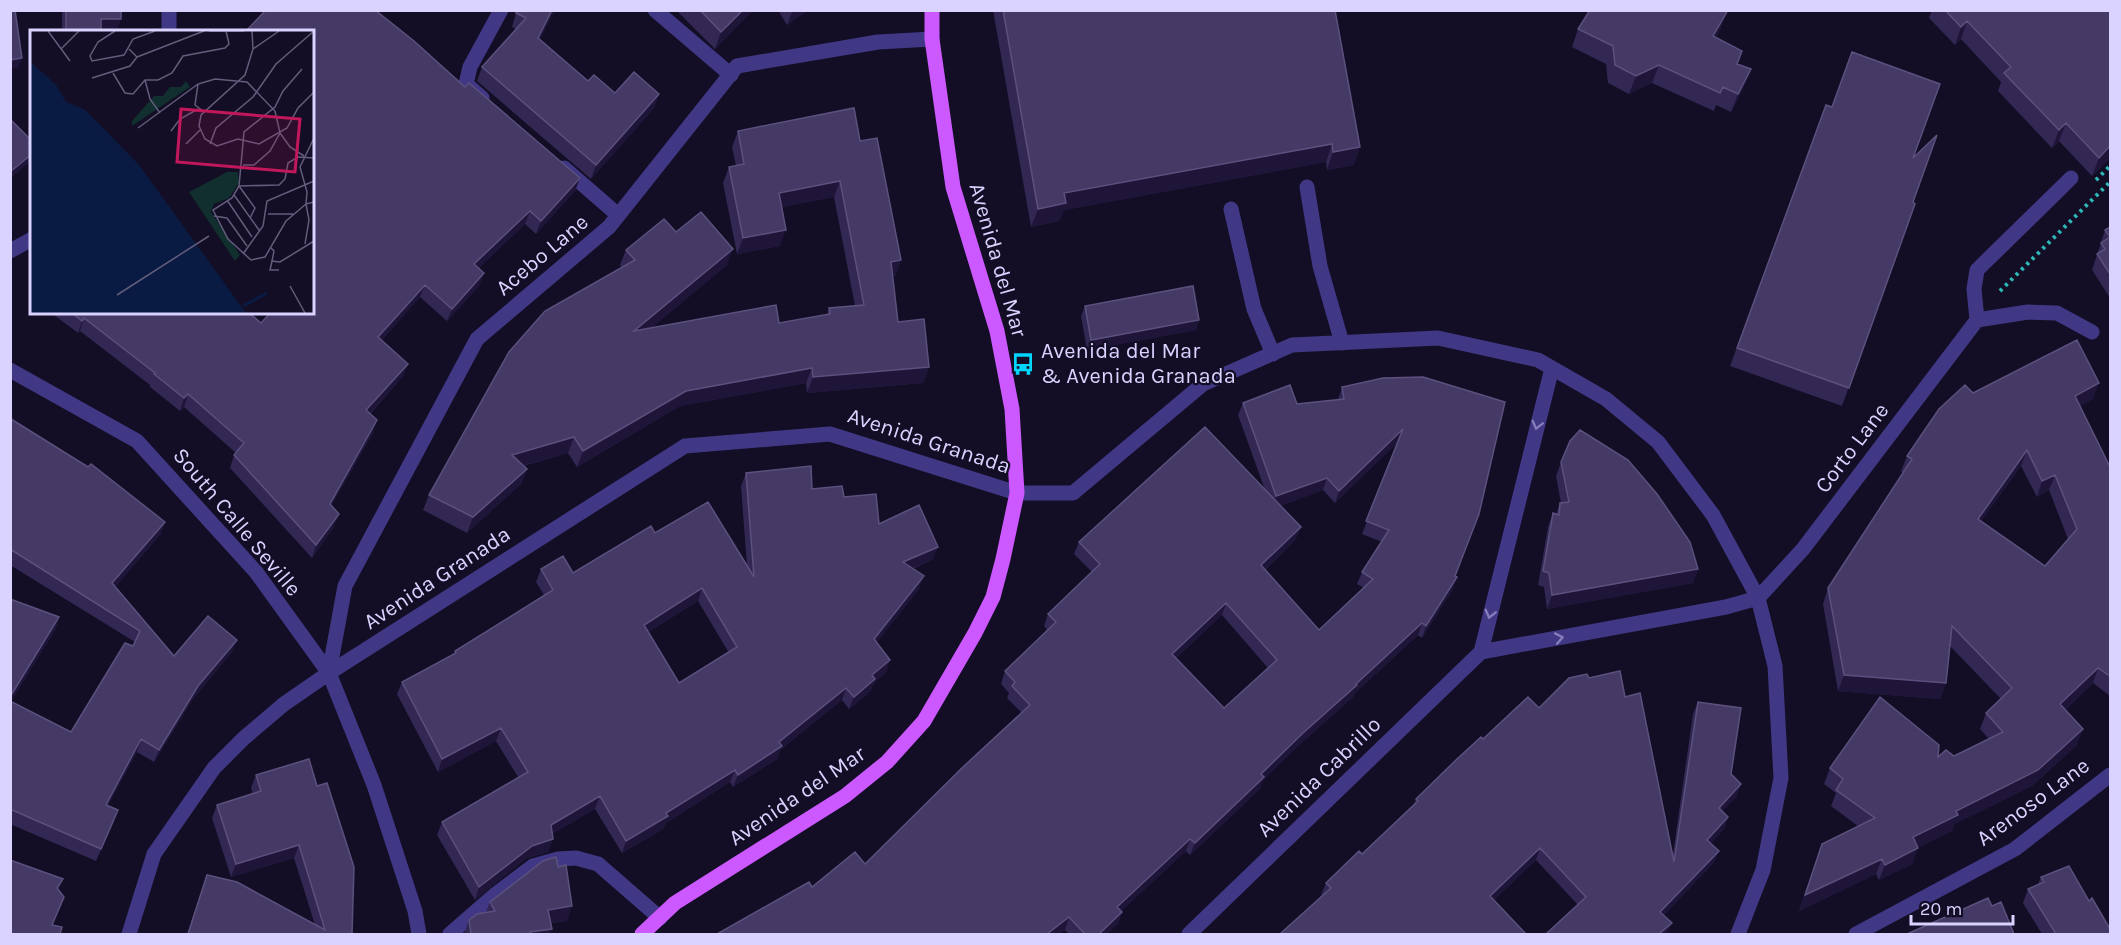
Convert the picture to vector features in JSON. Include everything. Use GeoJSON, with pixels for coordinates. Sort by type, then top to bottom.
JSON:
{"type":"FeatureCollection","features":[{"type":"Feature","properties":{"kind":"main road","name":"Avenida del Mar"},"geometry":{"type":"LineString","coordinates":[[642,934],[675,903],[845,796],[887,762],[924,721],[993,597],[1004,559],[1017,493],[1012,409],[999,342],[953,187],[932,39],[932,10]]}},
{"type":"Feature","properties":{"kind":"street"},"geometry":{"type":"LineString","coordinates":[[169,10],[170,30]]}},
{"type":"Feature","properties":{"kind":"street"},"geometry":{"type":"LineString","coordinates":[[493,108],[466,84],[470,67],[501,10]]}},
{"type":"Feature","properties":{"kind":"street"},"geometry":{"type":"LineString","coordinates":[[655,10],[731,75]]}},
{"type":"Feature","properties":{"kind":"street","name":"Acebo Lane"},"geometry":{"type":"LineString","coordinates":[[329,673],[345,586],[477,339],[609,227],[737,66],[878,42],[932,39]]}},
{"type":"Feature","properties":{"kind":"street"},"geometry":{"type":"LineString","coordinates":[[556,161],[618,215]]}},
{"type":"Feature","properties":{"kind":"street"},"geometry":{"type":"LineString","coordinates":[[2071,178],[1977,270],[1974,289],[1977,320],[2028,312],[2057,313],[2092,332]]}},
{"type":"Feature","properties":{"kind":"street"},"geometry":{"type":"LineString","coordinates":[[1307,187],[1320,266],[1341,343]]}},
{"type":"Feature","properties":{"kind":"street"},"geometry":{"type":"LineString","coordinates":[[1231,209],[1254,309],[1272,354]]}},
{"type":"Feature","properties":{"kind":"street"},"geometry":{"type":"LineString","coordinates":[[10,251],[30,240]]}},
{"type":"Feature","properties":{"kind":"street","name":"Corto Lane"},"geometry":{"type":"LineString","coordinates":[[1758,598],[1803,549],[1977,320]]}},
{"type":"Feature","properties":{"kind":"street","name":"Avenida Granada"},"geometry":{"type":"LineString","coordinates":[[129,934],[154,854],[214,768],[284,704],[685,446],[830,434],[1017,493],[1073,493],[1203,384],[1292,345],[1437,338],[1538,360],[1605,399],[1659,442],[1713,515],[1758,598],[1775,666],[1780,778],[1762,870],[1738,934]]}},
{"type":"Feature","properties":{"kind":"street"},"geometry":{"type":"LineString","coordinates":[[1552,368],[1481,652],[1726,607],[1758,598]]}},
{"type":"Feature","properties":{"kind":"street","name":"South Calle Seville"},"geometry":{"type":"LineString","coordinates":[[10,370],[137,441],[256,572],[329,673],[374,785],[415,911],[419,934]]}},
{"type":"Feature","properties":{"kind":"street","name":"Avenida Cabrillo"},"geometry":{"type":"LineString","coordinates":[[1189,934],[1481,652]]}},
{"type":"Feature","properties":{"kind":"street","name":"Arenoso Lane"},"geometry":{"type":"LineString","coordinates":[[1856,934],[2015,849],[2110,775]]}},
{"type":"Feature","properties":{"kind":"street"},"geometry":{"type":"LineString","coordinates":[[450,934],[533,866],[558,859],[576,858],[598,864],[660,918]]}},
{"type":"Feature","properties":{"kind":"path"},"geometry":{"type":"LineString","coordinates":[[1977,320],[2004,285],[2110,182]]}},
{"type":"Feature","properties":{"kind":"building"},"geometry":{"type":"Polygon","coordinates":[[[10,10],[15,10],[22,58],[10,60],[10,10]]]}},
{"type":"Feature","properties":{"kind":"building"},"geometry":{"type":"Polygon","coordinates":[[[66,10],[121,10],[121,19],[101,19],[101,30],[66,30],[66,10]]]}},
{"type":"Feature","properties":{"kind":"building"},"geometry":{"type":"Polygon","coordinates":[[[266,10],[375,10],[465,87],[469,83],[580,178],[541,221],[530,211],[474,264],[484,273],[452,309],[425,285],[378,337],[408,364],[366,410],[377,420],[330,504],[339,514],[316,545],[234,455],[244,443],[188,394],[184,398],[84,318],[82,321],[73,314],[250,314],[261,323],[269,314],[314,314],[314,30],[247,30],[266,10]]]}},
{"type":"Feature","properties":{"kind":"building"},"geometry":{"type":"Polygon","coordinates":[[[518,10],[552,10],[538,38],[588,81],[594,75],[615,93],[634,72],[659,94],[596,165],[482,67],[526,18],[516,13],[518,10]]]}},
{"type":"Feature","properties":{"kind":"building"},"geometry":{"type":"Polygon","coordinates":[[[700,10],[743,10],[721,32],[700,10]]]}},
{"type":"Feature","properties":{"kind":"building"},"geometry":{"type":"Polygon","coordinates":[[[1003,10],[1335,10],[1360,147],[1333,152],[1332,144],[1064,193],[1066,203],[1038,209],[1003,10]]]}},
{"type":"Feature","properties":{"kind":"building"},"geometry":{"type":"Polygon","coordinates":[[[1590,10],[1728,10],[1713,36],[1742,51],[1737,64],[1751,69],[1738,94],[1723,87],[1720,93],[1659,65],[1636,76],[1615,65],[1613,46],[1578,29],[1590,10]]]}},
{"type":"Feature","properties":{"kind":"building"},"geometry":{"type":"Polygon","coordinates":[[[1945,10],[2110,10],[2110,146],[2099,158],[2066,123],[2059,130],[2004,73],[2011,67],[1967,21],[1961,27],[1945,10]]]}},
{"type":"Feature","properties":{"kind":"building"},"geometry":{"type":"Polygon","coordinates":[[[1852,52],[1940,84],[1913,158],[1937,135],[1913,202],[1915,204],[1849,388],[1737,348],[1826,105],[1832,107],[1852,52]]]}},
{"type":"Feature","properties":{"kind":"building"},"geometry":{"type":"Polygon","coordinates":[[[854,108],[860,141],[877,138],[901,260],[891,262],[898,322],[924,319],[929,367],[813,377],[812,368],[686,391],[583,451],[574,437],[512,455],[527,469],[473,517],[429,495],[509,352],[545,311],[635,260],[626,250],[664,219],[676,232],[701,212],[733,249],[634,331],[776,305],[779,323],[830,314],[829,308],[864,305],[840,181],[779,193],[786,230],[743,238],[729,167],[744,164],[738,131],[854,108]]]}},
{"type":"Feature","properties":{"kind":"building"},"geometry":{"type":"Polygon","coordinates":[[[10,119],[30,139],[30,156],[10,172],[10,119]]]}},
{"type":"Feature","properties":{"kind":"building"},"geometry":{"type":"Polygon","coordinates":[[[2110,227],[2110,237],[2105,230],[2110,227]]]}},
{"type":"Feature","properties":{"kind":"building"},"geometry":{"type":"Polygon","coordinates":[[[2110,237],[2110,274],[2097,254],[2105,249],[2101,243],[2110,237]]]}},
{"type":"Feature","properties":{"kind":"building"},"geometry":{"type":"Polygon","coordinates":[[[1193,286],[1199,320],[1091,340],[1085,306],[1193,286]]]}},
{"type":"Feature","properties":{"kind":"building"},"geometry":{"type":"Polygon","coordinates":[[[2077,340],[2099,383],[2075,396],[2110,467],[2110,676],[2098,668],[2060,704],[2083,729],[2038,770],[1956,811],[1958,815],[1913,837],[1918,848],[1885,865],[1882,859],[1805,895],[1822,844],[1875,818],[1836,790],[1843,779],[1830,768],[1880,697],[1939,745],[1938,757],[1946,750],[1954,756],[2003,732],[1986,713],[2012,688],[1952,626],[1946,683],[1844,675],[1828,588],[1912,459],[1907,456],[1939,409],[1965,385],[1973,393],[2077,340]],[[2027,450],[1978,519],[2045,566],[2077,529],[2055,475],[2042,481],[2027,450]]]}},
{"type":"Feature","properties":{"kind":"building"},"geometry":{"type":"Polygon","coordinates":[[[1423,377],[1505,402],[1479,514],[1455,576],[1457,577],[1426,626],[1422,623],[1303,733],[1261,774],[1264,777],[1195,843],[1190,839],[1117,907],[1122,912],[1099,934],[1085,934],[1069,917],[1047,934],[717,934],[809,882],[812,887],[855,852],[865,864],[963,767],[1030,705],[1012,686],[1015,682],[1005,671],[1056,622],[1048,614],[1100,564],[1079,542],[1205,427],[1301,527],[1261,565],[1319,630],[1373,579],[1362,572],[1389,530],[1366,521],[1403,429],[1339,491],[1327,478],[1276,496],[1243,403],[1290,385],[1297,404],[1344,399],[1342,387],[1383,378],[1423,377]],[[1226,603],[1172,654],[1224,708],[1277,660],[1226,603]]]}},
{"type":"Feature","properties":{"kind":"building"},"geometry":{"type":"Polygon","coordinates":[[[11,419],[88,467],[91,464],[165,522],[112,583],[174,656],[208,616],[237,640],[198,686],[159,750],[141,739],[106,805],[118,810],[101,849],[10,809],[10,701],[71,732],[125,643],[133,646],[140,631],[10,549],[11,419]]]}},
{"type":"Feature","properties":{"kind":"building"},"geometry":{"type":"Polygon","coordinates":[[[1580,430],[1628,460],[1657,494],[1690,542],[1698,569],[1552,595],[1549,573],[1543,571],[1553,513],[1559,515],[1560,503],[1569,502],[1561,462],[1570,441],[1580,430]]]}},
{"type":"Feature","properties":{"kind":"building"},"geometry":{"type":"Polygon","coordinates":[[[811,466],[812,489],[842,486],[844,497],[876,494],[879,524],[919,505],[938,547],[903,562],[924,576],[874,639],[890,660],[872,675],[875,679],[854,697],[846,688],[779,742],[782,746],[738,775],[735,770],[666,813],[668,816],[626,841],[600,796],[551,825],[553,839],[532,846],[479,887],[442,822],[528,772],[501,728],[442,759],[402,682],[456,653],[455,651],[553,590],[541,569],[563,556],[573,573],[651,526],[655,533],[708,502],[754,577],[746,473],[811,466]],[[702,588],[644,625],[679,683],[737,647],[702,588]]]}},
{"type":"Feature","properties":{"kind":"building"},"geometry":{"type":"Polygon","coordinates":[[[10,599],[59,617],[10,697],[10,599]]]}},
{"type":"Feature","properties":{"kind":"building"},"geometry":{"type":"Polygon","coordinates":[[[1620,671],[1625,697],[1640,693],[1674,862],[1698,702],[1741,708],[1731,774],[1741,784],[1719,808],[1728,817],[1707,840],[1719,851],[1660,912],[1672,923],[1659,934],[1546,934],[1586,897],[1540,848],[1490,896],[1526,934],[1280,934],[1331,888],[1326,883],[1359,851],[1362,854],[1418,801],[1416,799],[1457,759],[1481,737],[1483,739],[1528,697],[1539,708],[1569,678],[1587,674],[1589,678],[1620,671]]]}},
{"type":"Feature","properties":{"kind":"building"},"geometry":{"type":"Polygon","coordinates":[[[309,759],[317,786],[327,783],[354,867],[352,934],[188,934],[207,875],[237,882],[325,930],[299,845],[236,864],[217,805],[261,791],[256,775],[309,759]]]}},
{"type":"Feature","properties":{"kind":"building"},"geometry":{"type":"Polygon","coordinates":[[[556,857],[558,867],[566,865],[572,906],[548,910],[552,929],[530,932],[530,934],[471,934],[469,920],[477,914],[495,911],[490,902],[543,861],[556,857]]]}},
{"type":"Feature","properties":{"kind":"building"},"geometry":{"type":"Polygon","coordinates":[[[10,860],[63,879],[57,888],[64,897],[52,925],[62,927],[60,934],[10,934],[10,860]]]}},
{"type":"Feature","properties":{"kind":"building"},"geometry":{"type":"Polygon","coordinates":[[[2069,866],[2089,901],[2092,898],[2110,929],[2110,934],[2056,934],[2028,889],[2044,882],[2041,877],[2069,866]]]}},
{"type":"Feature","properties":{"kind":"building"},"geometry":{"type":"Polygon","coordinates":[[[1988,898],[1992,906],[2001,902],[2014,934],[1907,934],[1988,898]]]}},
{"type":"Feature","properties":{"kind":"place","name":"Avenida del Mar & Avenida Granada"},"geometry":{"type":"Point","coordinates":[1023,364]}}]}
